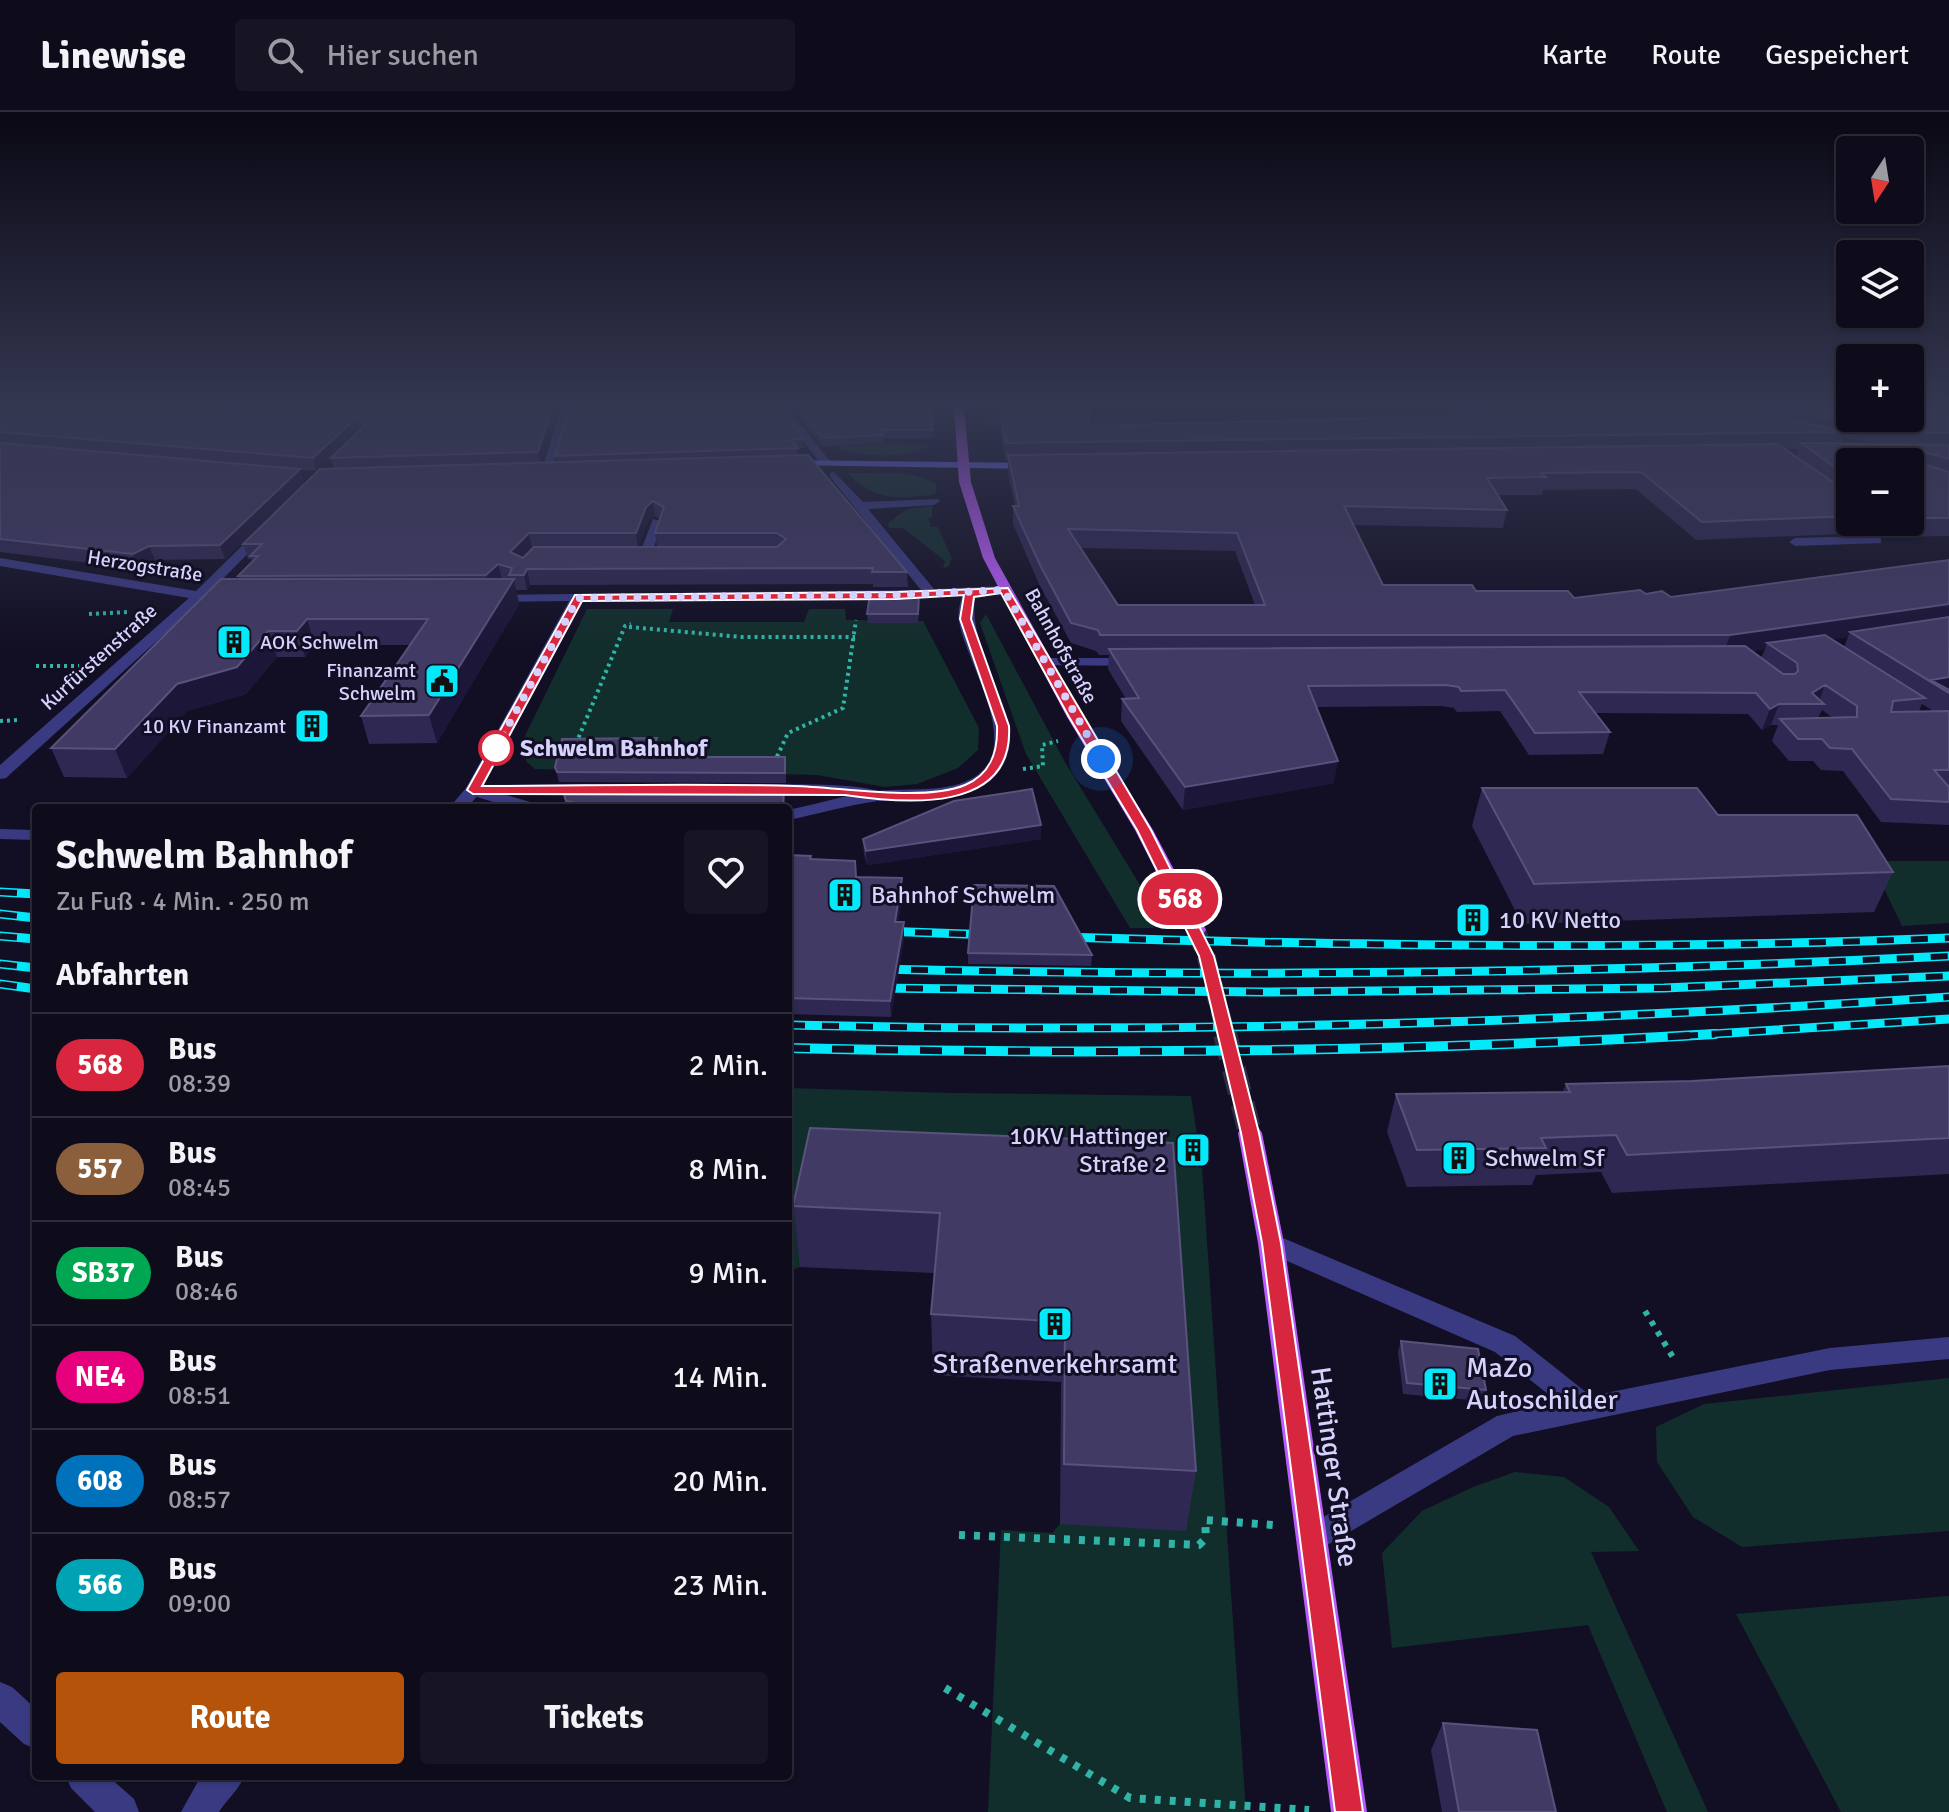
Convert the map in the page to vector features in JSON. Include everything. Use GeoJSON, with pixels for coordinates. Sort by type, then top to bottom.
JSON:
{"type":"FeatureCollection","features":[{"type":"Feature","properties":{"kind":"main road","name":"Bahnhofstraße"},"geometry":{"type":"LineString","coordinates":[[966,487],[975,521],[1004,590],[1144,830],[1196,930]]}},
{"type":"Feature","properties":{"kind":"main road","name":"Hattinger Straße"},"geometry":{"type":"LineString","coordinates":[[1250,1133],[1271,1243],[1349,1812]]}},
{"type":"Feature","properties":{"kind":"street"},"geometry":{"type":"LineString","coordinates":[[845,487],[931,594]]}},
{"type":"Feature","properties":{"kind":"street"},"geometry":{"type":"LineString","coordinates":[[862,506],[934,501]]}},
{"type":"Feature","properties":{"kind":"street","name":"Kurfürstenstraße"},"geometry":{"type":"LineString","coordinates":[[0,774],[199,596],[280,516]]}},
{"type":"Feature","properties":{"kind":"street"},"geometry":{"type":"LineString","coordinates":[[657,522],[638,555],[659,555]]}},
{"type":"Feature","properties":{"kind":"street"},"geometry":{"type":"LineString","coordinates":[[1795,542],[1877,540],[1879,536]]}},
{"type":"Feature","properties":{"kind":"street","name":"Herzogstraße"},"geometry":{"type":"LineString","coordinates":[[0,562],[199,596],[245,598]]}},
{"type":"Feature","properties":{"kind":"street"},"geometry":{"type":"LineString","coordinates":[[494,598],[506,585]]}},
{"type":"Feature","properties":{"kind":"street"},"geometry":{"type":"LineString","coordinates":[[479,598],[931,594],[1004,590]]}},
{"type":"Feature","properties":{"kind":"street"},"geometry":{"type":"LineString","coordinates":[[740,789],[845,791],[879,796],[939,795],[970,787],[989,775],[999,761],[1004,744],[1003,726],[965,619],[969,594],[1004,590]]}},
{"type":"Feature","properties":{"kind":"street"},"geometry":{"type":"LineString","coordinates":[[461,804],[473,790],[578,598]]}},
{"type":"Feature","properties":{"kind":"street"},"geometry":{"type":"LineString","coordinates":[[1045,662],[1147,662]]}},
{"type":"Feature","properties":{"kind":"street"},"geometry":{"type":"LineString","coordinates":[[473,790],[603,789]]}},
{"type":"Feature","properties":{"kind":"street"},"geometry":{"type":"LineString","coordinates":[[473,790],[518,804]]}},
{"type":"Feature","properties":{"kind":"street"},"geometry":{"type":"LineString","coordinates":[[792,814],[879,796]]}},
{"type":"Feature","properties":{"kind":"street"},"geometry":{"type":"LineString","coordinates":[[0,834],[32,835]]}},
{"type":"Feature","properties":{"kind":"street"},"geometry":{"type":"LineString","coordinates":[[1271,1243],[1505,1344],[1588,1410]]}},
{"type":"Feature","properties":{"kind":"street"},"geometry":{"type":"LineString","coordinates":[[1312,1540],[1507,1425],[1830,1359],[1949,1348]]}},
{"type":"Feature","properties":{"kind":"street"},"geometry":{"type":"LineString","coordinates":[[0,1699],[32,1728]]}},
{"type":"Feature","properties":{"kind":"street"},"geometry":{"type":"LineString","coordinates":[[87,1780],[121,1812]]}},
{"type":"Feature","properties":{"kind":"street"},"geometry":{"type":"LineString","coordinates":[[199,1812],[221,1780]]}},
{"type":"Feature","properties":{"kind":"path"},"geometry":{"type":"LineString","coordinates":[[769,789],[776,757],[788,733],[843,708],[855,637],[854,595]]}},
{"type":"Feature","properties":{"kind":"path"},"geometry":{"type":"LineString","coordinates":[[498,744],[567,744],[578,739],[625,626],[647,618],[670,596]]}},
{"type":"Feature","properties":{"kind":"path"},"geometry":{"type":"LineString","coordinates":[[625,626],[690,637],[855,637]]}},
{"type":"Feature","properties":{"kind":"path"},"geometry":{"type":"LineString","coordinates":[[1042,745],[1043,766]]}},
{"type":"Feature","properties":{"kind":"path"},"geometry":{"type":"LineString","coordinates":[[1645,1311],[1691,1387]]}},
{"type":"Feature","properties":{"kind":"path"},"geometry":{"type":"LineString","coordinates":[[959,1535],[1199,1545],[1206,1538],[1205,1520],[1243,1522]]}},
{"type":"Feature","properties":{"kind":"path"},"geometry":{"type":"LineString","coordinates":[[945,1688],[1130,1798],[1291,1809]]}},
{"type":"Feature","properties":{"kind":"green space"},"geometry":{"type":"Polygon","coordinates":[[[866,487],[936,487],[935,494],[909,497],[888,496],[866,487]]]}},
{"type":"Feature","properties":{"kind":"green space"},"geometry":{"type":"Polygon","coordinates":[[[932,506],[932,517],[928,518],[931,527],[938,527],[952,558],[948,567],[943,568],[945,561],[903,528],[889,528],[888,523],[907,509],[932,506]]]}},
{"type":"Feature","properties":{"kind":"green space"},"geometry":{"type":"Polygon","coordinates":[[[587,609],[673,609],[669,622],[804,622],[809,609],[845,609],[846,620],[923,621],[979,728],[978,750],[958,768],[917,784],[885,787],[817,775],[535,769],[526,761],[522,742],[587,609]]]}},
{"type":"Feature","properties":{"kind":"green space"},"geometry":{"type":"Polygon","coordinates":[[[986,614],[1065,762],[1146,895],[1154,928],[1130,928],[1026,754],[980,623],[986,614]]]}},
{"type":"Feature","properties":{"kind":"green space"},"geometry":{"type":"Polygon","coordinates":[[[1871,861],[1949,861],[1949,923],[1902,926],[1871,861]]]}},
{"type":"Feature","properties":{"kind":"green space"},"geometry":{"type":"Polygon","coordinates":[[[792,1088],[1191,1096],[1202,1168],[1246,1812],[988,1812],[1001,1530],[1052,1533],[1178,1388],[816,1188],[800,1267],[792,1270],[792,1088]]]}},
{"type":"Feature","properties":{"kind":"green space"},"geometry":{"type":"Polygon","coordinates":[[[1949,1378],[1949,1531],[1742,1547],[1693,1517],[1657,1462],[1656,1427],[1704,1404],[1949,1378]]]}},
{"type":"Feature","properties":{"kind":"green space"},"geometry":{"type":"Polygon","coordinates":[[[1515,1472],[1564,1477],[1609,1507],[1639,1551],[1591,1552],[1708,1812],[1667,1812],[1588,1625],[1392,1648],[1382,1553],[1422,1511],[1473,1487],[1515,1472]]]}},
{"type":"Feature","properties":{"kind":"green space"},"geometry":{"type":"Polygon","coordinates":[[[1949,1596],[1949,1812],[1841,1812],[1736,1614],[1949,1596]]]}},
{"type":"Feature","properties":{"kind":"building"},"geometry":{"type":"Polygon","coordinates":[[[0,487],[281,487],[220,545],[149,546],[133,554],[0,539],[0,487]]]}},
{"type":"Feature","properties":{"kind":"building"},"geometry":{"type":"Polygon","coordinates":[[[301,487],[835,487],[907,572],[872,572],[873,568],[527,569],[524,575],[509,575],[512,568],[498,564],[486,575],[238,576],[258,556],[250,556],[262,544],[243,544],[301,487]],[[653,501],[646,507],[636,533],[529,533],[510,552],[523,558],[534,547],[777,547],[786,539],[777,533],[655,533],[664,507],[653,501]]]}},
{"type":"Feature","properties":{"kind":"building"},"geometry":{"type":"Polygon","coordinates":[[[1015,487],[1493,487],[1507,510],[1344,506],[1383,585],[1472,585],[1476,591],[1568,591],[1574,598],[1640,590],[1646,594],[1662,591],[1671,597],[1949,560],[1949,604],[1730,635],[1100,635],[1098,630],[1071,623],[1013,506],[1019,506],[1015,487]],[[1068,529],[1118,605],[1265,605],[1237,533],[1068,529]]]}},
{"type":"Feature","properties":{"kind":"building"},"geometry":{"type":"Polygon","coordinates":[[[1660,487],[1836,487],[1836,517],[1702,522],[1660,487]]]}},
{"type":"Feature","properties":{"kind":"building"},"geometry":{"type":"Polygon","coordinates":[[[1924,487],[1949,487],[1949,518],[1924,518],[1924,487]]]}},
{"type":"Feature","properties":{"kind":"building"},"geometry":{"type":"Polygon","coordinates":[[[221,579],[514,579],[429,715],[361,716],[428,619],[307,619],[297,631],[268,631],[237,667],[177,684],[115,749],[51,748],[221,579]]]}},
{"type":"Feature","properties":{"kind":"building"},"geometry":{"type":"Polygon","coordinates":[[[919,592],[918,614],[867,614],[870,594],[919,592]]]}},
{"type":"Feature","properties":{"kind":"building"},"geometry":{"type":"Polygon","coordinates":[[[1949,617],[1949,677],[1931,680],[1949,690],[1949,693],[1850,632],[1949,617]]]}},
{"type":"Feature","properties":{"kind":"building"},"geometry":{"type":"Polygon","coordinates":[[[1825,635],[1925,698],[1893,701],[1891,712],[1949,711],[1949,770],[1934,770],[1949,787],[1949,802],[1891,799],[1852,749],[1830,748],[1822,739],[1798,739],[1780,719],[1857,717],[1857,706],[1825,685],[1812,693],[1824,704],[1779,704],[1770,709],[1756,693],[1579,692],[1610,732],[1535,733],[1505,690],[1461,691],[1459,687],[1446,685],[1308,686],[1338,761],[1185,787],[1122,699],[1139,698],[1109,649],[1745,646],[1783,674],[1795,674],[1798,671],[1797,663],[1767,643],[1825,635]]]}},
{"type":"Feature","properties":{"kind":"building"},"geometry":{"type":"Polygon","coordinates":[[[657,738],[650,757],[785,757],[785,773],[557,772],[555,767],[562,739],[657,738]]]}},
{"type":"Feature","properties":{"kind":"building"},"geometry":{"type":"Polygon","coordinates":[[[562,788],[784,788],[783,804],[582,804],[566,801],[562,788]]]}},
{"type":"Feature","properties":{"kind":"building"},"geometry":{"type":"Polygon","coordinates":[[[1482,788],[1697,788],[1718,815],[1857,815],[1893,872],[1534,884],[1482,788]]]}},
{"type":"Feature","properties":{"kind":"building"},"geometry":{"type":"Polygon","coordinates":[[[1032,789],[1041,825],[866,851],[863,839],[954,801],[1032,789]]]}},
{"type":"Feature","properties":{"kind":"building"},"geometry":{"type":"Polygon","coordinates":[[[792,855],[855,861],[856,877],[902,878],[895,922],[904,922],[890,1001],[792,998],[792,855]]]}},
{"type":"Feature","properties":{"kind":"building"},"geometry":{"type":"Polygon","coordinates":[[[974,885],[1054,886],[1092,955],[968,953],[974,885]]]}},
{"type":"Feature","properties":{"kind":"building"},"geometry":{"type":"Polygon","coordinates":[[[1949,1066],[1949,1138],[1627,1155],[1616,1135],[1541,1138],[1546,1148],[1417,1150],[1396,1094],[1570,1092],[1566,1084],[1692,1081],[1949,1066]]]}},
{"type":"Feature","properties":{"kind":"building","name":"Straßenverkehrsamt"},"geometry":{"type":"Polygon","coordinates":[[[810,1128],[1173,1143],[1196,1471],[1064,1464],[1065,1322],[931,1314],[940,1213],[793,1206],[810,1128]]]}},
{"type":"Feature","properties":{"kind":"building","name":"MaZo Autoschilder"},"geometry":{"type":"Polygon","coordinates":[[[1401,1341],[1478,1349],[1486,1390],[1407,1383],[1401,1341]]]}},
{"type":"Feature","properties":{"kind":"building"},"geometry":{"type":"Polygon","coordinates":[[[1443,1723],[1537,1730],[1556,1812],[1459,1812],[1443,1723]]]}},
{"type":"Feature","properties":{"kind":"tunnel"},"geometry":{"type":"LineString","coordinates":[[1196,930],[1206,956],[1226,1036]]}},
{"type":"Feature","properties":{"kind":"tunnel"},"geometry":{"type":"LineString","coordinates":[[1225,1034],[1250,1133]]}},
{"type":"Feature","properties":{"kind":"railway"},"geometry":{"type":"LineString","coordinates":[[0,892],[32,894]]}},
{"type":"Feature","properties":{"kind":"railway"},"geometry":{"type":"LineString","coordinates":[[0,914],[32,918]]}},
{"type":"Feature","properties":{"kind":"railway"},"geometry":{"type":"LineString","coordinates":[[881,931],[993,935]]}},
{"type":"Feature","properties":{"kind":"railway"},"geometry":{"type":"LineString","coordinates":[[0,936],[32,939]]}},
{"type":"Feature","properties":{"kind":"railway"},"geometry":{"type":"LineString","coordinates":[[1061,937],[1505,945],[1727,944],[1949,938]]}},
{"type":"Feature","properties":{"kind":"railway"},"geometry":{"type":"LineString","coordinates":[[877,969],[1145,973],[1413,972],[1681,967],[1949,956]]}},
{"type":"Feature","properties":{"kind":"railway"},"geometry":{"type":"LineString","coordinates":[[0,964],[32,968]]}},
{"type":"Feature","properties":{"kind":"railway"},"geometry":{"type":"LineString","coordinates":[[872,988],[1264,992],[1664,988],[1949,976]]}},
{"type":"Feature","properties":{"kind":"railway"},"geometry":{"type":"LineString","coordinates":[[0,984],[32,988]]}},
{"type":"Feature","properties":{"kind":"railway"},"geometry":{"type":"LineString","coordinates":[[792,1025],[1079,1028],[1369,1024],[1659,1014],[1949,997]]}},
{"type":"Feature","properties":{"kind":"railway"},"geometry":{"type":"LineString","coordinates":[[1702,1035],[1949,1019]]}},
{"type":"Feature","properties":{"kind":"railway"},"geometry":{"type":"LineString","coordinates":[[1702,1035],[1715,1034]]}},
{"type":"Feature","properties":{"kind":"railway"},"geometry":{"type":"LineString","coordinates":[[792,1048],[1252,1050],[1483,1045],[1702,1035]]}},
{"type":"Feature","properties":{"kind":"railway"},"geometry":{"type":"LineString","coordinates":[[1681,1036],[1702,1035]]}},
{"type":"Feature","properties":{"kind":"bus line","name":"568"},"geometry":{"type":"LineString","coordinates":[[987,592],[969,594],[965,619],[1003,726],[1004,744],[999,761],[989,775],[970,787],[939,795],[879,796],[845,791],[769,789],[473,790],[578,598],[896,595],[1004,590],[1075,717],[1144,830],[1196,930],[1206,956],[1250,1133],[1271,1243],[1349,1812]]}},
{"type":"Feature","properties":{"kind":"place","name":"AOK Schwelm"},"geometry":{"type":"Point","coordinates":[234,642]}},
{"type":"Feature","properties":{"kind":"place","name":"Finanzamt Schwelm"},"geometry":{"type":"Point","coordinates":[442,681]}},
{"type":"Feature","properties":{"kind":"place","name":"10 KV Finanzamt"},"geometry":{"type":"Point","coordinates":[312,726]}},
{"type":"Feature","properties":{"kind":"place","name":"Schwelm Bahnhof"},"geometry":{"type":"Point","coordinates":[496,748]}},
{"type":"Feature","properties":{"kind":"place","name":"Bahnhof Schwelm"},"geometry":{"type":"Point","coordinates":[845,895]}},
{"type":"Feature","properties":{"kind":"place","name":"10 KV Netto"},"geometry":{"type":"Point","coordinates":[1473,920]}},
{"type":"Feature","properties":{"kind":"place","name":"10KV Hattinger Straße 2"},"geometry":{"type":"Point","coordinates":[1193,1150]}},
{"type":"Feature","properties":{"kind":"place","name":"Schwelm Sf"},"geometry":{"type":"Point","coordinates":[1459,1158]}},
{"type":"Feature","properties":{"kind":"place","name":"Straßenverkehrsamt"},"geometry":{"type":"Point","coordinates":[1055,1324]}},
{"type":"Feature","properties":{"kind":"place","name":"MaZo Autoschilder"},"geometry":{"type":"Point","coordinates":[1440,1384]}},
{"type":"Feature","properties":{"kind":"route"},"geometry":{"type":"LineString","coordinates":[[496,748],[578,598],[896,595],[1004,590],[1101,759]]}}]}
